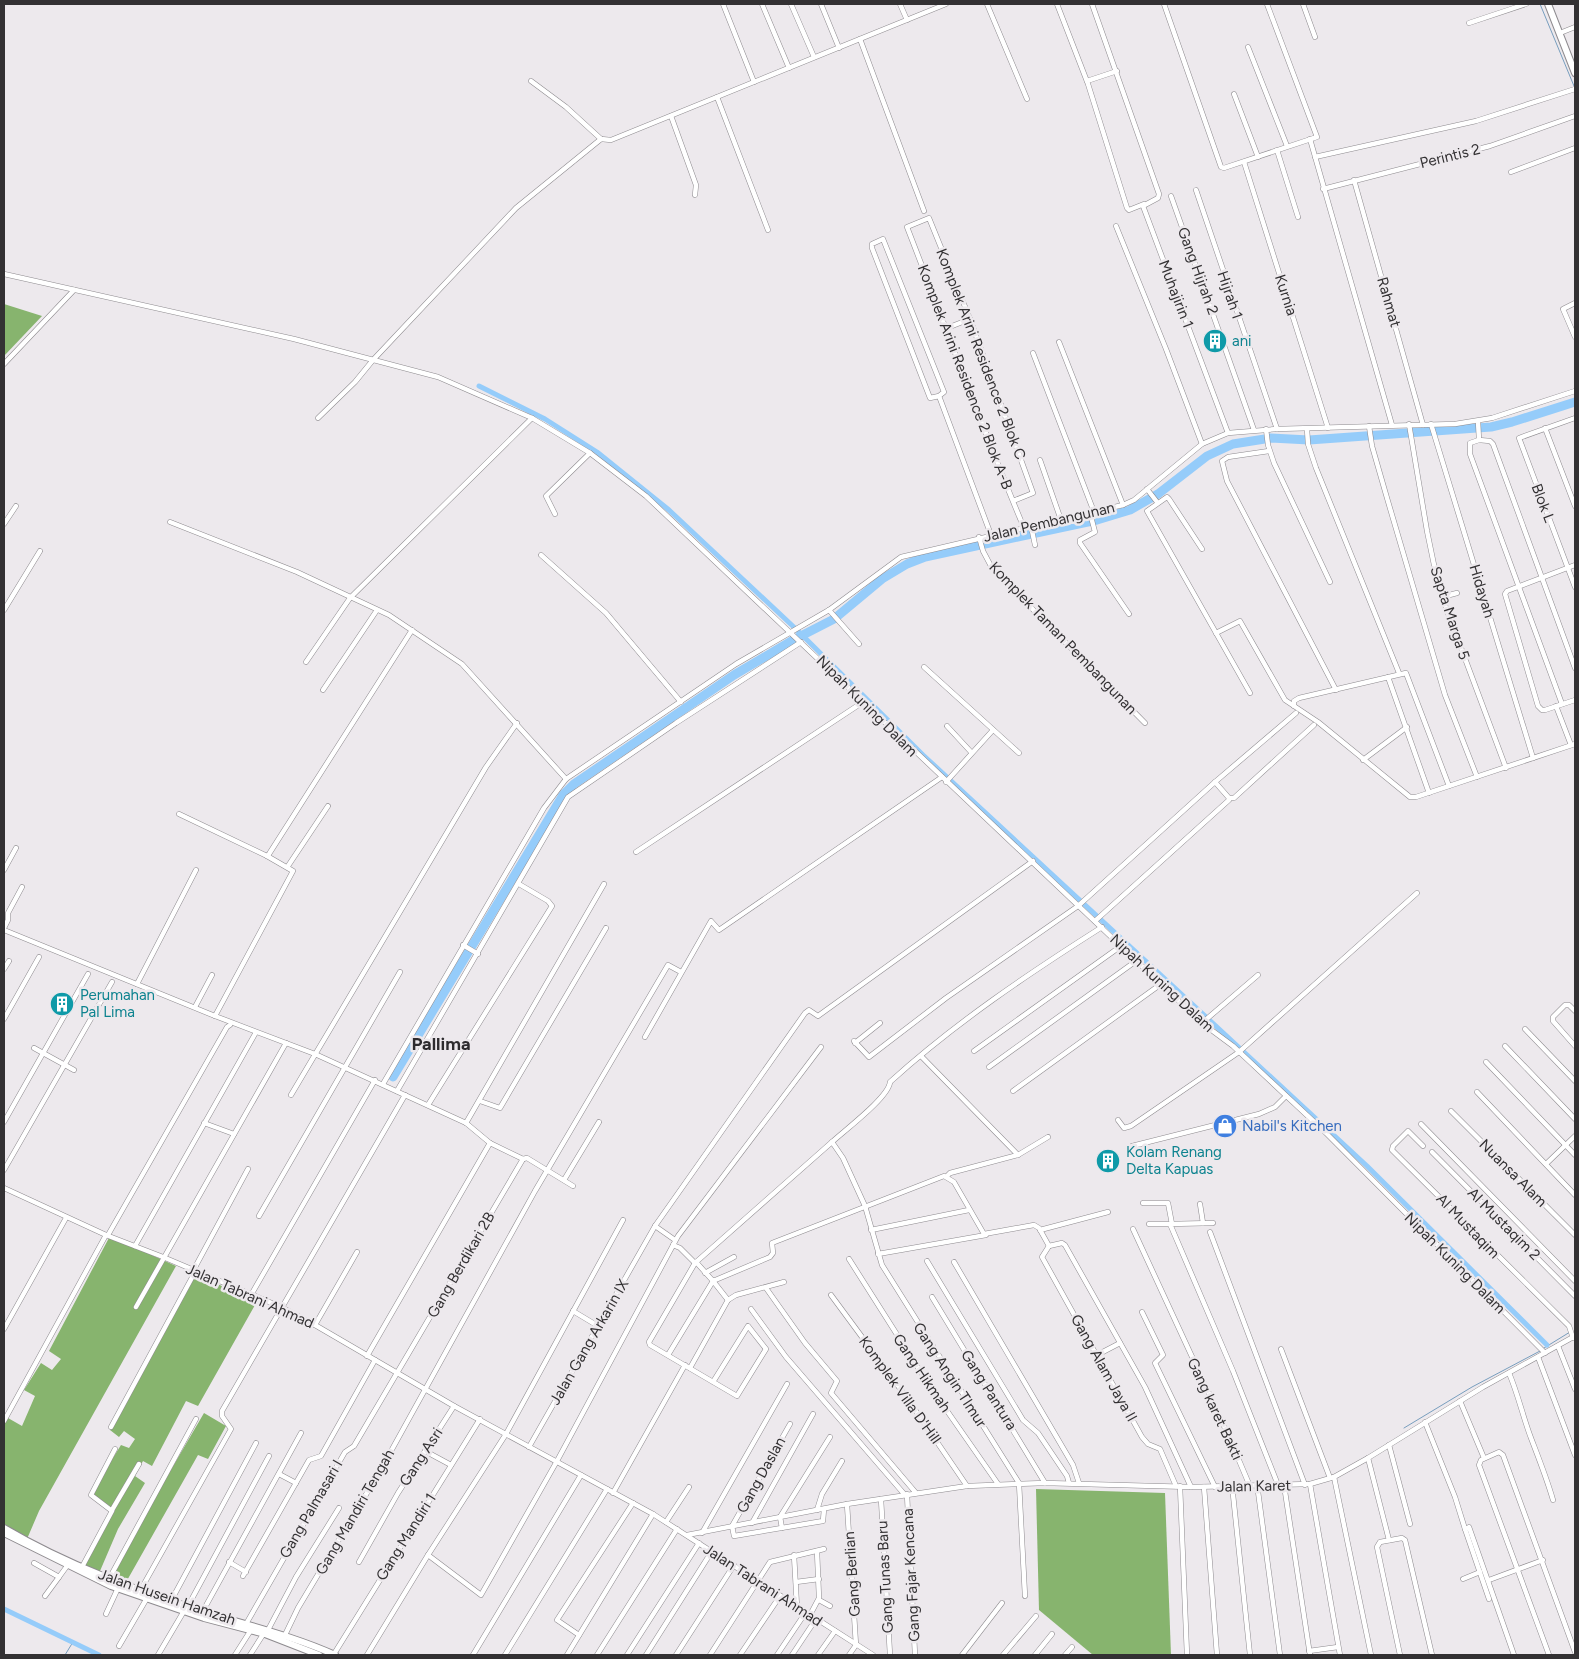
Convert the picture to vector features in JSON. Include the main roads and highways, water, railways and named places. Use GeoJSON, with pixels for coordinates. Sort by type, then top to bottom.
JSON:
{"type":"FeatureCollection","features":[{"type":"Feature","properties":{"kind":"waterway"},"geometry":{"type":"LineString","coordinates":[[1540,4],[1574,86]]}},
{"type":"Feature","properties":{"kind":"waterway"},"geometry":{"type":"LineString","coordinates":[[479,386],[545,419],[597,452],[669,510],[797,630],[923,755],[1367,1166],[1547,1345]]}},
{"type":"Feature","properties":{"kind":"waterway"},"geometry":{"type":"LineString","coordinates":[[393,1077],[563,795],[574,784],[734,675],[795,639],[834,619],[882,579],[907,564],[925,557],[1097,520],[1130,510],[1158,494],[1207,456],[1233,444],[1271,438],[1309,440],[1491,427],[1575,402]]}},
{"type":"Feature","properties":{"kind":"waterway"},"geometry":{"type":"LineString","coordinates":[[1544,1348],[1570,1332]]}},
{"type":"Feature","properties":{"kind":"waterway"},"geometry":{"type":"LineString","coordinates":[[1404,1428],[1472,1387],[1540,1351]]}},
{"type":"Feature","properties":{"kind":"waterway"},"geometry":{"type":"LineString","coordinates":[[4,1609],[99,1655]]}},
{"type":"Feature","properties":{"kind":"waterway"},"geometry":{"type":"LineString","coordinates":[[65,1655],[73,1642]]}},
{"type":"Feature","properties":{"kind":"place","name":"ani"},"geometry":{"type":"Point","coordinates":[1215,341]}},
{"type":"Feature","properties":{"kind":"place","name":"Perumahan Pal Lima"},"geometry":{"type":"Point","coordinates":[62,1004]}},
{"type":"Feature","properties":{"kind":"place","name":"Nabil's Kitchen"},"geometry":{"type":"Point","coordinates":[1225,1126]}},
{"type":"Feature","properties":{"kind":"place","name":"Kolam Renang Delta Kapuas"},"geometry":{"type":"Point","coordinates":[1108,1161]}},
{"type":"Feature","properties":{"kind":"district","name":"Pallima"},"geometry":{"type":"Point","coordinates":[441,1044]}}]}
